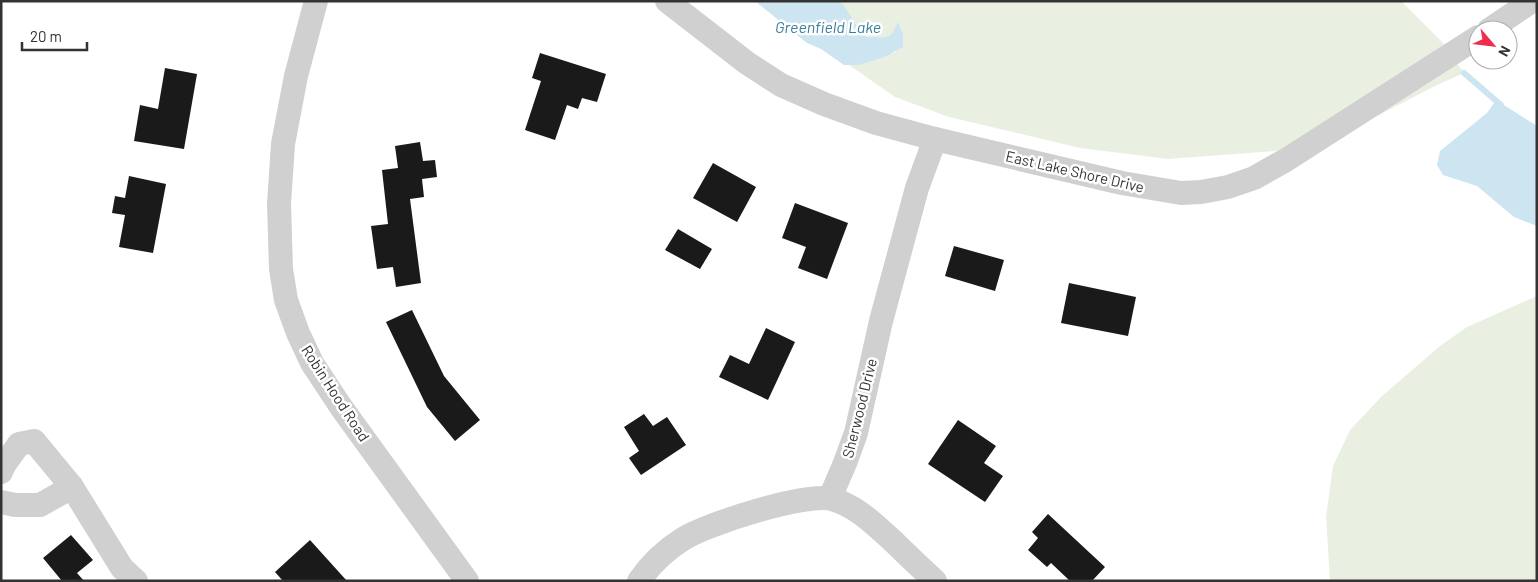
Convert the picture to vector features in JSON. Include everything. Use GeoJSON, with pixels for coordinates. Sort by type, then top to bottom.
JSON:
{"type":"FeatureCollection","features":[{"type":"Feature","properties":{"kind":"street","name":"Robin Hood Road"},"geometry":{"type":"LineString","coordinates":[[316,1],[296,76],[283,144],[279,204],[281,269],[286,300],[312,363],[341,407],[468,581]]}},
{"type":"Feature","properties":{"kind":"street","name":"East Lake Shore Drive"},"geometry":{"type":"LineString","coordinates":[[667,1],[747,63],[781,85],[824,104],[876,123],[935,139],[1122,183],[1180,193],[1228,187],[1254,178],[1286,160],[1468,43]]}},
{"type":"Feature","properties":{"kind":"street"},"geometry":{"type":"LineString","coordinates":[[1504,20],[1532,1]]}},
{"type":"Feature","properties":{"kind":"street","name":"Sherwood Drive"},"geometry":{"type":"LineString","coordinates":[[830,498],[856,433],[880,321],[917,188],[935,139]]}},
{"type":"Feature","properties":{"kind":"street"},"geometry":{"type":"LineString","coordinates":[[1,472],[19,444],[34,441],[72,487],[122,568],[136,581]]}},
{"type":"Feature","properties":{"kind":"street"},"geometry":{"type":"LineString","coordinates":[[1,502],[15,505],[40,505],[72,487]]}},
{"type":"Feature","properties":{"kind":"street"},"geometry":{"type":"LineString","coordinates":[[639,581],[668,551],[683,539],[705,528],[762,509],[809,499],[830,498],[865,514],[935,581]]}},
{"type":"Feature","properties":{"kind":"green space"},"geometry":{"type":"Polygon","coordinates":[[[838,1],[1401,1],[1442,42],[1464,73],[1356,127],[1317,142],[1276,151],[1168,159],[1080,148],[949,117],[895,97],[849,65],[860,65],[896,52],[898,23],[890,36],[866,37],[843,4],[838,1]]]}},
{"type":"Feature","properties":{"kind":"green space"},"geometry":{"type":"Polygon","coordinates":[[[1537,296],[1537,581],[1330,581],[1326,517],[1333,466],[1350,430],[1382,396],[1440,346],[1467,327],[1537,296]]]}},
{"type":"Feature","properties":{"kind":"water","name":"Greenfield Lake"},"geometry":{"type":"Polygon","coordinates":[[[755,1],[838,1],[843,4],[866,37],[888,36],[892,33],[898,22],[903,34],[903,47],[887,56],[860,65],[844,65],[821,49],[807,43],[755,1]]]}},
{"type":"Feature","properties":{"kind":"water"},"geometry":{"type":"Polygon","coordinates":[[[1496,100],[1537,126],[1537,226],[1514,217],[1477,186],[1443,175],[1437,165],[1440,151],[1487,113],[1496,100]]]}},
{"type":"Feature","properties":{"kind":"building"},"geometry":{"type":"Polygon","coordinates":[[[540,53],[606,74],[597,102],[582,98],[578,109],[567,105],[555,140],[525,130],[541,81],[532,78],[540,53]]]}},
{"type":"Feature","properties":{"kind":"building"},"geometry":{"type":"Polygon","coordinates":[[[165,68],[197,74],[184,149],[134,141],[140,105],[158,109],[165,68]]]}},
{"type":"Feature","properties":{"kind":"building"},"geometry":{"type":"Polygon","coordinates":[[[420,142],[423,161],[435,160],[437,177],[422,179],[424,197],[410,199],[421,283],[396,287],[393,267],[377,269],[371,226],[388,224],[382,170],[398,168],[395,146],[420,142]]]}},
{"type":"Feature","properties":{"kind":"building"},"geometry":{"type":"Polygon","coordinates":[[[713,163],[756,187],[737,222],[693,198],[713,163]]]}},
{"type":"Feature","properties":{"kind":"building"},"geometry":{"type":"Polygon","coordinates":[[[129,176],[166,184],[153,253],[119,247],[125,215],[112,213],[115,196],[125,198],[129,176]]]}},
{"type":"Feature","properties":{"kind":"building"},"geometry":{"type":"Polygon","coordinates":[[[795,203],[848,223],[827,279],[798,268],[806,247],[782,238],[795,203]]]}},
{"type":"Feature","properties":{"kind":"building"},"geometry":{"type":"Polygon","coordinates":[[[678,229],[712,249],[700,269],[665,250],[678,229]]]}},
{"type":"Feature","properties":{"kind":"building"},"geometry":{"type":"Polygon","coordinates":[[[954,246],[1004,260],[995,291],[945,276],[954,246]]]}},
{"type":"Feature","properties":{"kind":"building"},"geometry":{"type":"Polygon","coordinates":[[[1069,283],[1136,297],[1128,336],[1061,323],[1069,283]]]}},
{"type":"Feature","properties":{"kind":"building"},"geometry":{"type":"Polygon","coordinates":[[[412,310],[444,376],[480,420],[455,441],[427,407],[386,322],[412,310]]]}},
{"type":"Feature","properties":{"kind":"building"},"geometry":{"type":"Polygon","coordinates":[[[766,328],[795,342],[768,400],[719,377],[730,355],[749,364],[766,328]]]}},
{"type":"Feature","properties":{"kind":"building"},"geometry":{"type":"Polygon","coordinates":[[[644,414],[653,426],[667,417],[686,445],[641,475],[629,458],[639,451],[624,427],[644,414]]]}},
{"type":"Feature","properties":{"kind":"building"},"geometry":{"type":"Polygon","coordinates":[[[958,420],[996,446],[984,463],[1003,476],[985,502],[928,464],[958,420]]]}},
{"type":"Feature","properties":{"kind":"building"},"geometry":{"type":"Polygon","coordinates":[[[1048,514],[1105,567],[1092,581],[1070,581],[1051,563],[1047,567],[1028,550],[1038,538],[1032,532],[1048,514]]]}},
{"type":"Feature","properties":{"kind":"building"},"geometry":{"type":"Polygon","coordinates":[[[71,535],[93,560],[77,573],[84,581],[62,581],[43,558],[71,535]]]}},
{"type":"Feature","properties":{"kind":"building"},"geometry":{"type":"Polygon","coordinates":[[[310,540],[347,581],[283,581],[275,572],[310,540]]]}},
{"type":"Feature","properties":{"kind":"waterway"},"geometry":{"type":"LineString","coordinates":[[1464,73],[1501,105]]}}]}
